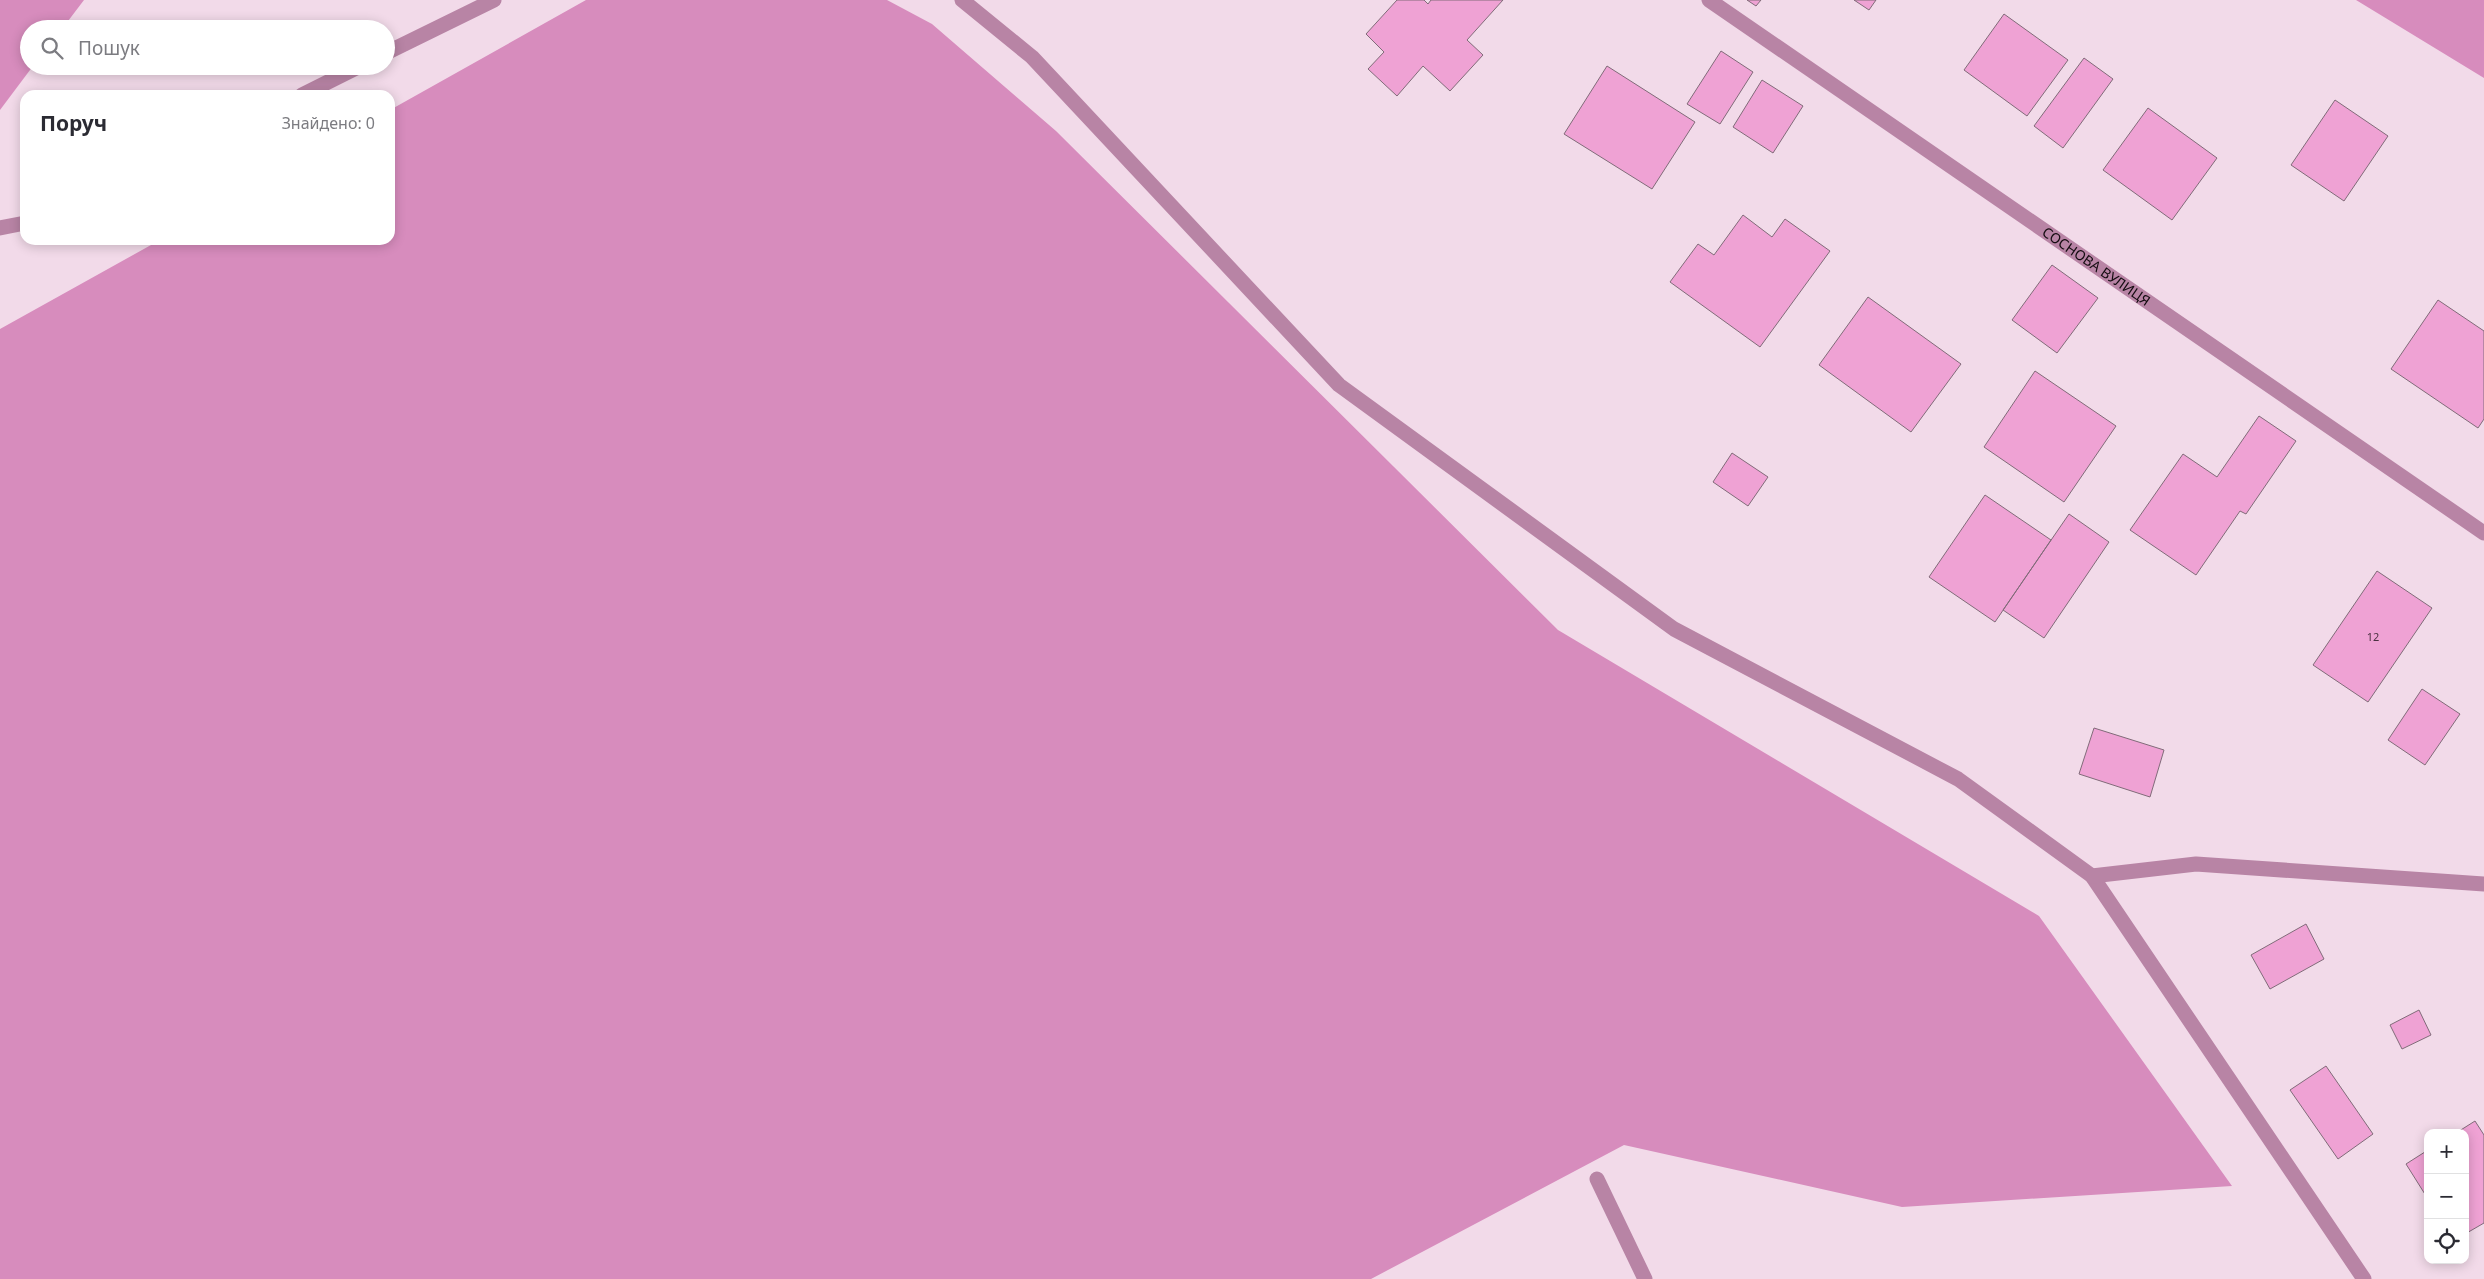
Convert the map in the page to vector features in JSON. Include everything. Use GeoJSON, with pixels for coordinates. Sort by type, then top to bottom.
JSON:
{"type":"FeatureCollection","features":[{"type":"Feature","properties":{"kind":"street"},"geometry":{"type":"LineString","coordinates":[[395,49],[494,0]]}},
{"type":"Feature","properties":{"kind":"street"},"geometry":{"type":"LineString","coordinates":[[962,0],[1032,57],[1339,385],[1674,629],[1958,779],[2092,876],[2364,1279]]}},
{"type":"Feature","properties":{"kind":"street","name":"СОСНОВА ВУЛИЦЯ"},"geometry":{"type":"LineString","coordinates":[[1709,0],[2484,533]]}},
{"type":"Feature","properties":{"kind":"street"},"geometry":{"type":"LineString","coordinates":[[312,90],[342,75]]}},
{"type":"Feature","properties":{"kind":"street"},"geometry":{"type":"LineString","coordinates":[[0,228],[20,224]]}},
{"type":"Feature","properties":{"kind":"street"},"geometry":{"type":"LineString","coordinates":[[2092,876],[2196,864],[2484,884]]}},
{"type":"Feature","properties":{"kind":"street"},"geometry":{"type":"LineString","coordinates":[[1597,1179],[1645,1279]]}},
{"type":"Feature","properties":{"kind":"shaded area"},"geometry":{"type":"Polygon","coordinates":[[[0,0],[84,0],[69,20],[20,20],[20,75],[26,75],[0,110],[0,0]]]}},
{"type":"Feature","properties":{"kind":"shaded area"},"geometry":{"type":"Polygon","coordinates":[[[586,0],[887,0],[932,24],[1056,131],[1558,630],[2039,916],[2232,1186],[1902,1207],[1624,1145],[1371,1279],[0,1279],[0,329],[151,245],[395,245],[395,107],[586,0]]]}},
{"type":"Feature","properties":{"kind":"shaded area"},"geometry":{"type":"Polygon","coordinates":[[[2356,0],[2484,0],[2484,78],[2356,0]]]}},
{"type":"Feature","properties":{"kind":"building"},"geometry":{"type":"Polygon","coordinates":[[[1397,0],[1424,0],[1428,4],[1431,0],[1503,0],[1467,40],[1483,55],[1450,91],[1423,66],[1397,96],[1368,69],[1384,52],[1366,34],[1397,0]]]}},
{"type":"Feature","properties":{"kind":"building"},"geometry":{"type":"Polygon","coordinates":[[[1747,0],[1761,0],[1756,6],[1747,0]]]}},
{"type":"Feature","properties":{"kind":"building"},"geometry":{"type":"Polygon","coordinates":[[[1854,0],[1876,0],[1869,10],[1854,0]]]}},
{"type":"Feature","properties":{"kind":"building"},"geometry":{"type":"Polygon","coordinates":[[[2004,14],[2068,60],[2027,116],[1964,70],[2004,14]]]}},
{"type":"Feature","properties":{"kind":"building"},"geometry":{"type":"Polygon","coordinates":[[[1721,51],[1753,72],[1720,124],[1687,104],[1721,51]]]}},
{"type":"Feature","properties":{"kind":"building"},"geometry":{"type":"Polygon","coordinates":[[[2084,58],[2113,79],[2063,148],[2034,126],[2084,58]]]}},
{"type":"Feature","properties":{"kind":"building"},"geometry":{"type":"Polygon","coordinates":[[[1607,66],[1695,122],[1652,189],[1564,134],[1607,66]]]}},
{"type":"Feature","properties":{"kind":"building"},"geometry":{"type":"Polygon","coordinates":[[[1762,80],[1803,106],[1773,153],[1733,127],[1762,80]]]}},
{"type":"Feature","properties":{"kind":"building"},"geometry":{"type":"Polygon","coordinates":[[[2335,100],[2388,136],[2344,201],[2291,165],[2335,100]]]}},
{"type":"Feature","properties":{"kind":"building"},"geometry":{"type":"Polygon","coordinates":[[[2148,108],[2217,158],[2172,220],[2103,170],[2148,108]]]}},
{"type":"Feature","properties":{"kind":"building"},"geometry":{"type":"Polygon","coordinates":[[[1743,215],[1772,237],[1785,219],[1830,251],[1760,347],[1670,282],[1698,244],[1714,255],[1743,215]]]}},
{"type":"Feature","properties":{"kind":"building"},"geometry":{"type":"Polygon","coordinates":[[[2052,265],[2098,298],[2057,353],[2012,320],[2052,265]]]}},
{"type":"Feature","properties":{"kind":"building"},"geometry":{"type":"Polygon","coordinates":[[[1868,297],[1961,364],[1911,432],[1819,365],[1868,297]]]}},
{"type":"Feature","properties":{"kind":"building"},"geometry":{"type":"Polygon","coordinates":[[[2438,300],[2484,331],[2484,419],[2478,428],[2391,369],[2438,300]]]}},
{"type":"Feature","properties":{"kind":"building"},"geometry":{"type":"Polygon","coordinates":[[[2035,371],[2116,426],[2064,502],[1984,447],[2035,371]]]}},
{"type":"Feature","properties":{"kind":"building"},"geometry":{"type":"Polygon","coordinates":[[[2259,416],[2296,441],[2246,514],[2240,511],[2196,575],[2130,530],[2183,454],[2217,477],[2259,416]]]}},
{"type":"Feature","properties":{"kind":"building"},"geometry":{"type":"Polygon","coordinates":[[[1732,453],[1768,477],[1748,506],[1713,482],[1732,453]]]}},
{"type":"Feature","properties":{"kind":"building"},"geometry":{"type":"Polygon","coordinates":[[[1985,495],[2051,540],[1995,622],[1929,577],[1985,495]]]}},
{"type":"Feature","properties":{"kind":"building"},"geometry":{"type":"Polygon","coordinates":[[[2069,514],[2109,542],[2044,638],[2003,610],[2069,514]]]}},
{"type":"Feature","properties":{"kind":"building"},"geometry":{"type":"Polygon","coordinates":[[[2377,571],[2432,608],[2368,702],[2313,665],[2377,571]]]}},
{"type":"Feature","properties":{"kind":"building"},"geometry":{"type":"Polygon","coordinates":[[[2422,689],[2460,714],[2425,765],[2388,740],[2422,689]]]}},
{"type":"Feature","properties":{"kind":"building"},"geometry":{"type":"Polygon","coordinates":[[[2094,728],[2164,750],[2150,797],[2079,774],[2094,728]]]}},
{"type":"Feature","properties":{"kind":"building"},"geometry":{"type":"Polygon","coordinates":[[[2306,924],[2324,959],[2270,989],[2251,955],[2306,924]]]}},
{"type":"Feature","properties":{"kind":"building"},"geometry":{"type":"Polygon","coordinates":[[[2419,1010],[2431,1035],[2402,1049],[2390,1025],[2419,1010]]]}},
{"type":"Feature","properties":{"kind":"building"},"geometry":{"type":"Polygon","coordinates":[[[2326,1066],[2373,1134],[2338,1159],[2290,1090],[2326,1066]]]}},
{"type":"Feature","properties":{"kind":"building"},"geometry":{"type":"Polygon","coordinates":[[[2475,1121],[2484,1135],[2484,1223],[2469,1232],[2469,1129],[2462,1129],[2475,1121]]]}},
{"type":"Feature","properties":{"kind":"building"},"geometry":{"type":"Polygon","coordinates":[[[2424,1153],[2424,1193],[2406,1164],[2424,1153]]]}}]}
